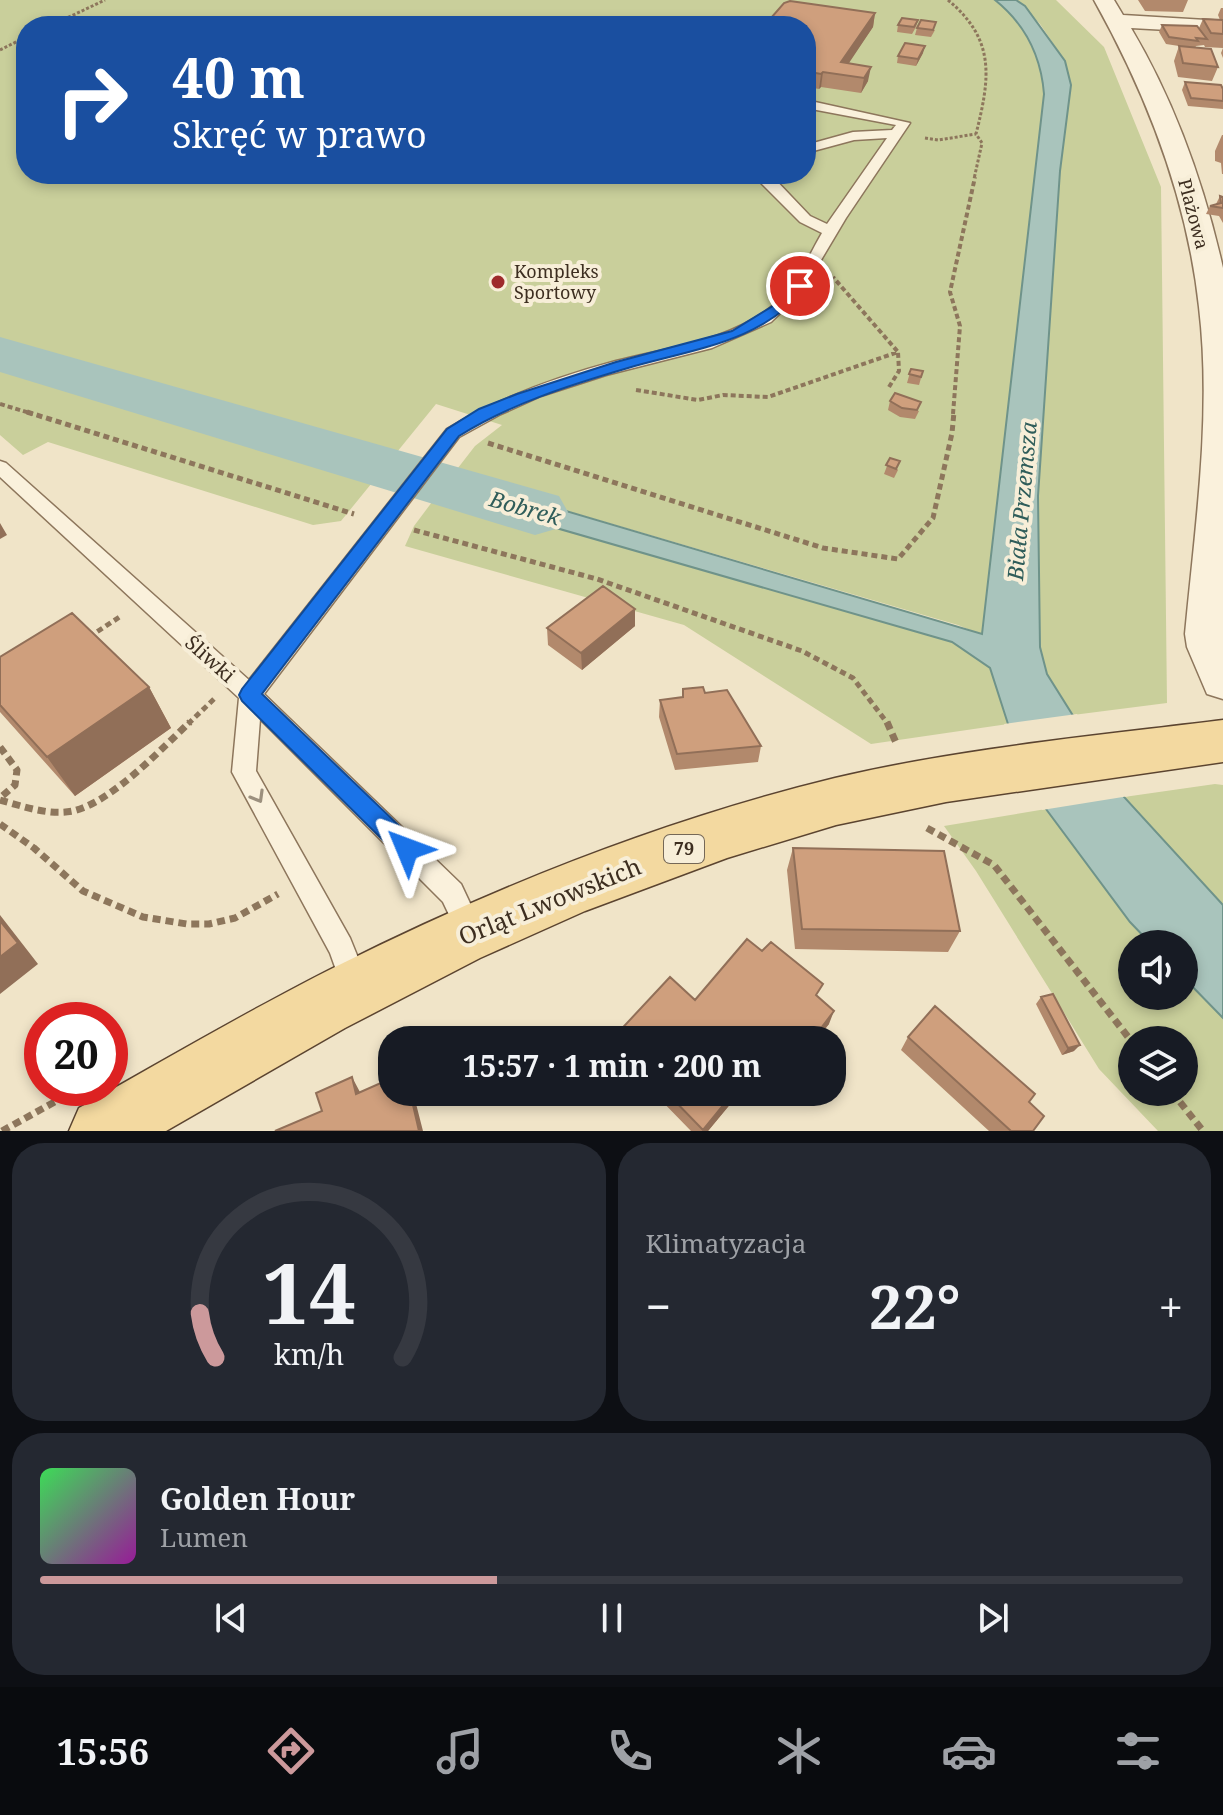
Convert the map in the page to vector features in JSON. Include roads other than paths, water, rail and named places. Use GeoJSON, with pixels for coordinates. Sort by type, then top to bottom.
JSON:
{"type":"FeatureCollection","features":[{"type":"Feature","properties":{"kind":"main road","name":"Orląt Lwowskich"},"geometry":{"type":"LineString","coordinates":[[84,1113],[552,896],[782,816],[917,800],[1223,741]]}},
{"type":"Feature","properties":{"kind":"street"},"geometry":{"type":"LineString","coordinates":[[1110,10],[1223,27]]}},
{"type":"Feature","properties":{"kind":"street","name":"Plażowa"},"geometry":{"type":"LineString","coordinates":[[1110,10],[1143,70],[1167,131],[1188,190],[1208,275],[1218,342],[1218,369],[1215,512],[1206,634],[1208,647],[1223,681]]}},
{"type":"Feature","properties":{"kind":"lane"},"geometry":{"type":"LineString","coordinates":[[356,988],[341,947],[244,772],[242,687],[453,433],[484,413],[589,375],[737,334],[760,323],[781,307],[800,286],[830,231],[904,123],[816,106]]}},
{"type":"Feature","properties":{"kind":"lane"},"geometry":{"type":"LineString","coordinates":[[816,146],[853,136],[896,134]]}},
{"type":"Feature","properties":{"kind":"lane"},"geometry":{"type":"LineString","coordinates":[[770,184],[805,219],[830,231]]}},
{"type":"Feature","properties":{"kind":"lane","name":"Śliwki"},"geometry":{"type":"LineString","coordinates":[[0,467],[242,687],[452,893],[471,933]]}},
{"type":"Feature","properties":{"kind":"water","name":"Biała Przemsza"},"geometry":{"type":"Polygon","coordinates":[[[995,0],[1016,0],[1025,6],[1065,61],[1071,85],[1060,171],[1038,496],[1040,647],[1047,674],[1124,797],[1223,905],[1223,1018],[1198,992],[1198,930],[1138,930],[1130,922],[1046,809],[1008,724],[990,668],[952,642],[438,494],[451,477],[982,634],[1044,94],[1030,42],[1006,9],[995,0]]]}},
{"type":"Feature","properties":{"kind":"waterway","name":"Bobrek"},"geometry":{"type":"LineString","coordinates":[[0,354],[535,512]]}},
{"type":"Feature","properties":{"kind":"place","name":"Kompleks Sportowy"},"geometry":{"type":"Point","coordinates":[498,282]}}]}
